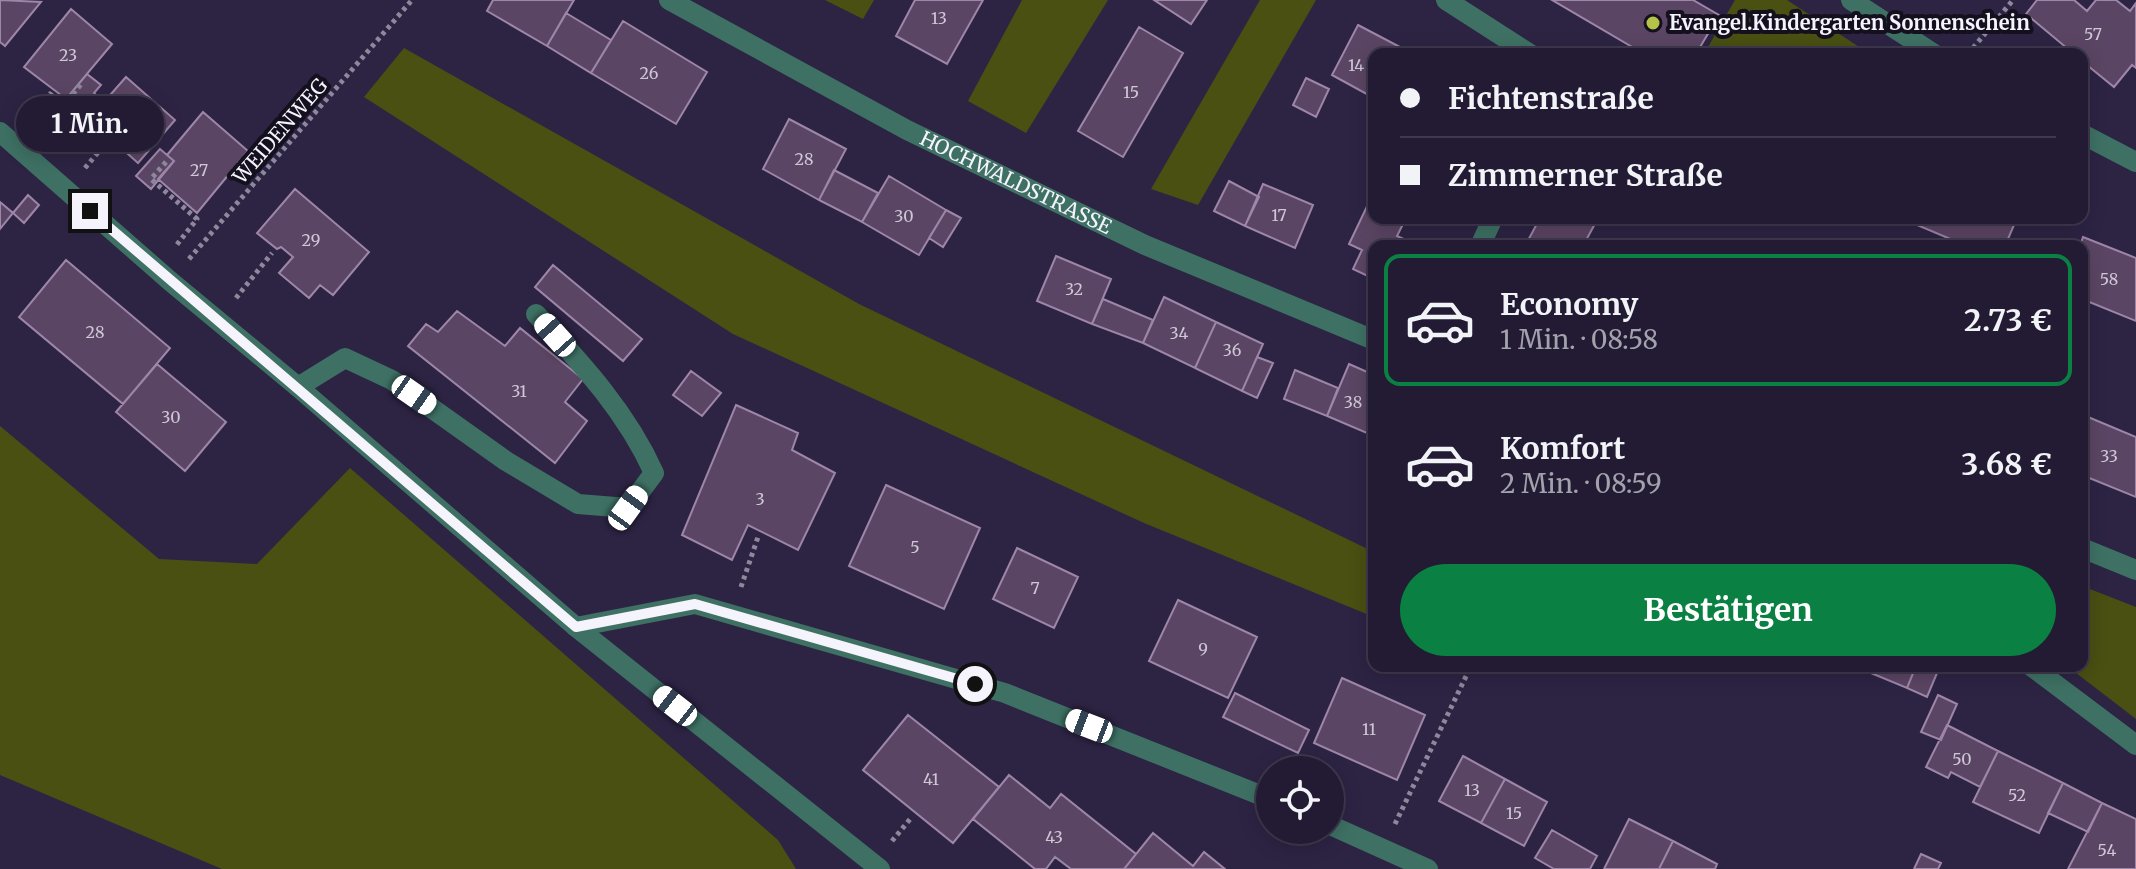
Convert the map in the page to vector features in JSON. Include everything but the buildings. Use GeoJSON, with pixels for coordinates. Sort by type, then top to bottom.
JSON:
{"type":"FeatureCollection","features":[{"type":"Feature","properties":{"kind":"street","name":"HOCHWALDSTRASSE"},"geometry":{"type":"LineString","coordinates":[[669,0],[907,130],[1145,245],[1368,338]]}},
{"type":"Feature","properties":{"kind":"street"},"geometry":{"type":"LineString","coordinates":[[1446,0],[1521,48]]}},
{"type":"Feature","properties":{"kind":"street"},"geometry":{"type":"LineString","coordinates":[[1851,0],[1925,48]]}},
{"type":"Feature","properties":{"kind":"street"},"geometry":{"type":"LineString","coordinates":[[6,137],[576,627],[880,869]]}},
{"type":"Feature","properties":{"kind":"street"},"geometry":{"type":"LineString","coordinates":[[2088,137],[2136,162]]}},
{"type":"Feature","properties":{"kind":"street"},"geometry":{"type":"LineString","coordinates":[[298,387],[345,358],[392,380],[506,461],[578,504],[628,508],[654,473],[639,440],[594,378],[536,314]]}},
{"type":"Feature","properties":{"kind":"street"},"geometry":{"type":"LineString","coordinates":[[2088,550],[2136,570]]}},
{"type":"Feature","properties":{"kind":"street"},"geometry":{"type":"LineString","coordinates":[[576,627],[695,604],[1005,693],[1256,793]]}},
{"type":"Feature","properties":{"kind":"street"},"geometry":{"type":"LineString","coordinates":[[2039,672],[2136,745]]}},
{"type":"Feature","properties":{"kind":"street"},"geometry":{"type":"LineString","coordinates":[[1344,831],[1428,869]]}},
{"type":"Feature","properties":{"kind":"path","name":"WEIDENWEG"},"geometry":{"type":"LineString","coordinates":[[163,275],[412,0]]}},
{"type":"Feature","properties":{"kind":"path"},"geometry":{"type":"LineString","coordinates":[[1973,48],[2013,0]]}},
{"type":"Feature","properties":{"kind":"path"},"geometry":{"type":"LineString","coordinates":[[6,137],[50,94],[64,105],[82,83]]}},
{"type":"Feature","properties":{"kind":"path"},"geometry":{"type":"LineString","coordinates":[[67,190],[106,143],[83,122],[97,106]]}},
{"type":"Feature","properties":{"kind":"path"},"geometry":{"type":"LineString","coordinates":[[163,275],[197,219],[151,179],[166,162]]}},
{"type":"Feature","properties":{"kind":"path"},"geometry":{"type":"LineString","coordinates":[[218,321],[272,253]]}},
{"type":"Feature","properties":{"kind":"path"},"geometry":{"type":"LineString","coordinates":[[732,615],[758,537]]}},
{"type":"Feature","properties":{"kind":"path"},"geometry":{"type":"LineString","coordinates":[[1383,847],[1468,672]]}},
{"type":"Feature","properties":{"kind":"green space"},"geometry":{"type":"Polygon","coordinates":[[[825,0],[874,0],[863,19],[825,0]]]}},
{"type":"Feature","properties":{"kind":"green space"},"geometry":{"type":"Polygon","coordinates":[[[1022,0],[1108,0],[1026,133],[968,101],[1022,0]]]}},
{"type":"Feature","properties":{"kind":"green space"},"geometry":{"type":"Polygon","coordinates":[[[1260,0],[1316,0],[1198,205],[1151,189],[1260,0]]]}},
{"type":"Feature","properties":{"kind":"green space"},"geometry":{"type":"Polygon","coordinates":[[[1735,0],[1787,0],[1861,48],[1707,48],[1735,0]]]}},
{"type":"Feature","properties":{"kind":"green space"},"geometry":{"type":"Polygon","coordinates":[[[404,48],[859,304],[1368,549],[1368,615],[1144,523],[733,334],[364,97],[404,48]]]}},
{"type":"Feature","properties":{"kind":"green space"},"geometry":{"type":"Polygon","coordinates":[[[0,426],[159,559],[257,564],[350,468],[778,840],[796,869],[222,869],[0,775],[0,426]]]}},
{"type":"Feature","properties":{"kind":"green space"},"geometry":{"type":"Polygon","coordinates":[[[2088,588],[2136,607],[2136,719],[2075,672],[2088,672],[2088,588]]]}},
{"type":"Feature","properties":{"kind":"place","name":"Evangel.Kindergarten Sonnenschein"},"geometry":{"type":"Point","coordinates":[1653,23]}},
{"type":"Feature","properties":{"kind":"route"},"geometry":{"type":"LineString","coordinates":[[90,211],[576,627],[695,604],[975,684]]}}]}
